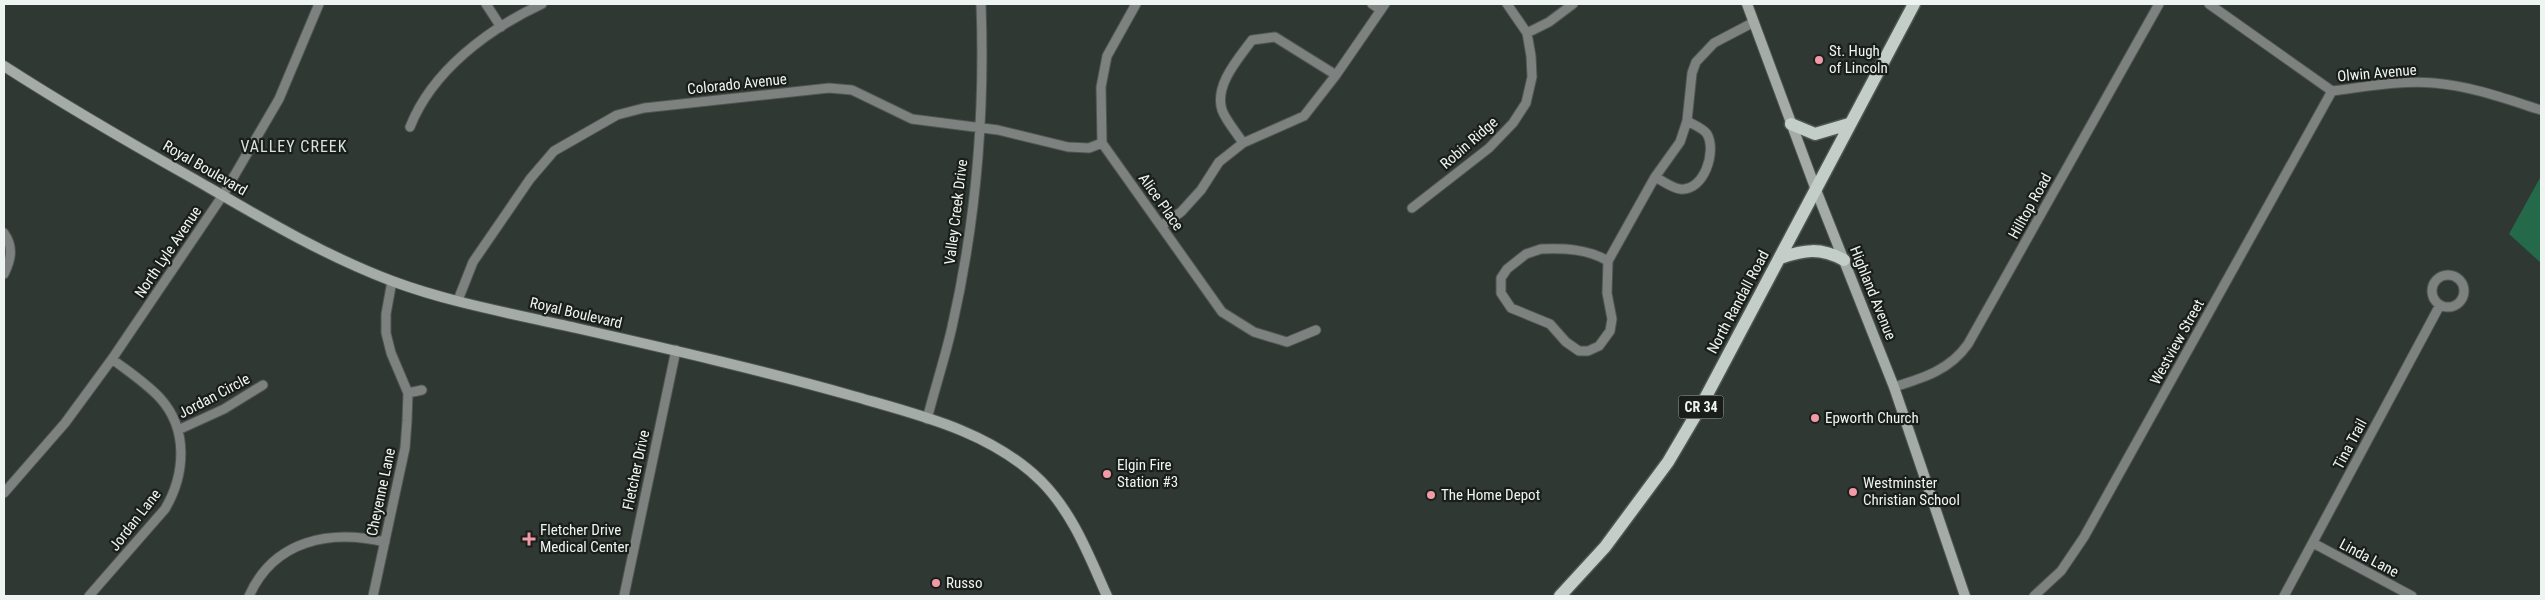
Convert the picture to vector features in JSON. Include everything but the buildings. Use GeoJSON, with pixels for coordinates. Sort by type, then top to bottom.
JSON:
{"type":"FeatureCollection","features":[{"type":"Feature","properties":{"kind":"main road","name":"North Randall Road"},"geometry":{"type":"LineString","coordinates":[[1560,596],[1605,547],[1668,462],[1701,406],[1914,4]]}},
{"type":"Feature","properties":{"kind":"main road"},"geometry":{"type":"LineString","coordinates":[[1791,124],[1815,134],[1849,124]]}},
{"type":"Feature","properties":{"kind":"main road"},"geometry":{"type":"LineString","coordinates":[[1780,258],[1800,251],[1828,252],[1844,260]]}},
{"type":"Feature","properties":{"kind":"street","name":"North Lyle Avenue"},"geometry":{"type":"LineString","coordinates":[[4,493],[65,423],[112,359],[223,195],[279,99],[319,4]]}},
{"type":"Feature","properties":{"kind":"street"},"geometry":{"type":"LineString","coordinates":[[486,4],[501,27]]}},
{"type":"Feature","properties":{"kind":"street"},"geometry":{"type":"LineString","coordinates":[[410,127],[425,96],[446,72],[472,48],[519,14],[542,4]]}},
{"type":"Feature","properties":{"kind":"street","name":"Valley Creek Drive"},"geometry":{"type":"LineString","coordinates":[[927,419],[952,327],[965,262],[979,128],[983,48],[981,4]]}},
{"type":"Feature","properties":{"kind":"street"},"geometry":{"type":"LineString","coordinates":[[1102,143],[1101,87],[1108,56],[1136,4]]}},
{"type":"Feature","properties":{"kind":"street"},"geometry":{"type":"LineString","coordinates":[[1161,226],[1180,212],[1201,190],[1219,162],[1243,143],[1304,116],[1336,75],[1383,7],[1372,4]]}},
{"type":"Feature","properties":{"kind":"street","name":"Robin Ridge"},"geometry":{"type":"LineString","coordinates":[[1412,208],[1488,148],[1513,123],[1526,103],[1532,77],[1527,33],[1507,4]]}},
{"type":"Feature","properties":{"kind":"street"},"geometry":{"type":"LineString","coordinates":[[1527,33],[1549,22],[1573,4]]}},
{"type":"Feature","properties":{"kind":"street","name":"Highland Avenue"},"geometry":{"type":"LineString","coordinates":[[1747,4],[1816,190],[1894,387],[1965,596]]}},
{"type":"Feature","properties":{"kind":"street","name":"Hilltop Road"},"geometry":{"type":"LineString","coordinates":[[1894,387],[1940,371],[1960,356],[2159,4]]}},
{"type":"Feature","properties":{"kind":"street","name":"Olwin Avenue"},"geometry":{"type":"LineString","coordinates":[[2209,4],[2332,91],[2406,82],[2434,83],[2468,88],[2541,110]]}},
{"type":"Feature","properties":{"kind":"street"},"geometry":{"type":"LineString","coordinates":[[1608,261],[1594,254],[1576,250],[1536,250],[1521,257],[1507,269],[1501,278],[1501,292],[1511,308],[1541,318],[1556,328],[1574,349],[1588,351],[1603,341],[1612,324],[1607,293],[1608,261],[1655,177],[1677,149],[1687,121],[1692,73],[1696,62],[1714,43],[1754,22]]}},
{"type":"Feature","properties":{"kind":"street"},"geometry":{"type":"LineString","coordinates":[[1243,143],[1222,110],[1221,95],[1224,84],[1252,40],[1274,37],[1336,75]]}},
{"type":"Feature","properties":{"kind":"street","name":"Royal Boulevard"},"geometry":{"type":"LineString","coordinates":[[4,66],[110,131],[223,195],[325,250],[392,281],[458,300],[794,378],[927,419],[989,443],[1022,464],[1042,482],[1076,528],[1107,596]]}},
{"type":"Feature","properties":{"kind":"street","name":"Colorado Avenue"},"geometry":{"type":"LineString","coordinates":[[458,300],[473,262],[530,179],[554,151],[617,114],[644,108],[829,88],[852,90],[912,119],[1021,134],[1068,147],[1089,148],[1102,143]]}},
{"type":"Feature","properties":{"kind":"street","name":"Westview Street"},"geometry":{"type":"LineString","coordinates":[[2034,596],[2065,566],[2084,536],[2332,91]]}},
{"type":"Feature","properties":{"kind":"street"},"geometry":{"type":"LineString","coordinates":[[1655,177],[1682,190],[1692,187],[1700,179],[1710,157],[1712,146],[1706,134],[1687,121]]}},
{"type":"Feature","properties":{"kind":"street","name":"Alice Place"},"geometry":{"type":"LineString","coordinates":[[1102,143],[1222,312],[1254,332],[1287,342],[1316,330]]}},
{"type":"Feature","properties":{"kind":"street"},"geometry":{"type":"LineString","coordinates":[[4,233],[11,247],[10,258],[4,274]]}},
{"type":"Feature","properties":{"kind":"street","name":"Cheyenne Lane"},"geometry":{"type":"LineString","coordinates":[[374,596],[405,448],[408,393],[390,353],[386,333],[386,314],[392,281]]}},
{"type":"Feature","properties":{"kind":"street","name":"Tina Trail"},"geometry":{"type":"LineString","coordinates":[[2284,596],[2440,305]]}},
{"type":"Feature","properties":{"kind":"street","name":"Fletcher Drive"},"geometry":{"type":"LineString","coordinates":[[624,596],[676,350]]}},
{"type":"Feature","properties":{"kind":"street","name":"Jordan Lane"},"geometry":{"type":"LineString","coordinates":[[89,596],[156,521],[172,497],[180,471],[182,454],[178,430],[162,400],[144,382],[112,359]]}},
{"type":"Feature","properties":{"kind":"street","name":"Jordan Circle"},"geometry":{"type":"LineString","coordinates":[[178,430],[224,409],[263,385]]}},
{"type":"Feature","properties":{"kind":"street"},"geometry":{"type":"LineString","coordinates":[[408,393],[422,390]]}},
{"type":"Feature","properties":{"kind":"street"},"geometry":{"type":"LineString","coordinates":[[249,596],[266,569],[277,559],[299,545],[339,535],[357,536],[385,542]]}},
{"type":"Feature","properties":{"kind":"street","name":"Linda Lane"},"geometry":{"type":"LineString","coordinates":[[2313,543],[2412,596]]}},
{"type":"Feature","properties":{"kind":"green space"},"geometry":{"type":"Polygon","coordinates":[[[2541,176],[2541,263],[2509,234],[2541,176]]]}},
{"type":"Feature","properties":{"kind":"place","name":"St. Hugh of Lincoln"},"geometry":{"type":"Point","coordinates":[1819,60]}},
{"type":"Feature","properties":{"kind":"place","name":"Epworth Church"},"geometry":{"type":"Point","coordinates":[1815,418]}},
{"type":"Feature","properties":{"kind":"place","name":"Elgin Fire Station #3"},"geometry":{"type":"Point","coordinates":[1107,474]}},
{"type":"Feature","properties":{"kind":"place","name":"Westminster Christian School"},"geometry":{"type":"Point","coordinates":[1853,492]}},
{"type":"Feature","properties":{"kind":"place","name":"The Home Depot"},"geometry":{"type":"Point","coordinates":[1431,495]}},
{"type":"Feature","properties":{"kind":"place","name":"Fletcher Drive Medical Center"},"geometry":{"type":"Point","coordinates":[529,539]}},
{"type":"Feature","properties":{"kind":"place","name":"Russo"},"geometry":{"type":"Point","coordinates":[936,583]}},
{"type":"Feature","properties":{"kind":"district","name":"VALLEY CREEK"},"geometry":{"type":"Point","coordinates":[294,146]}}]}
